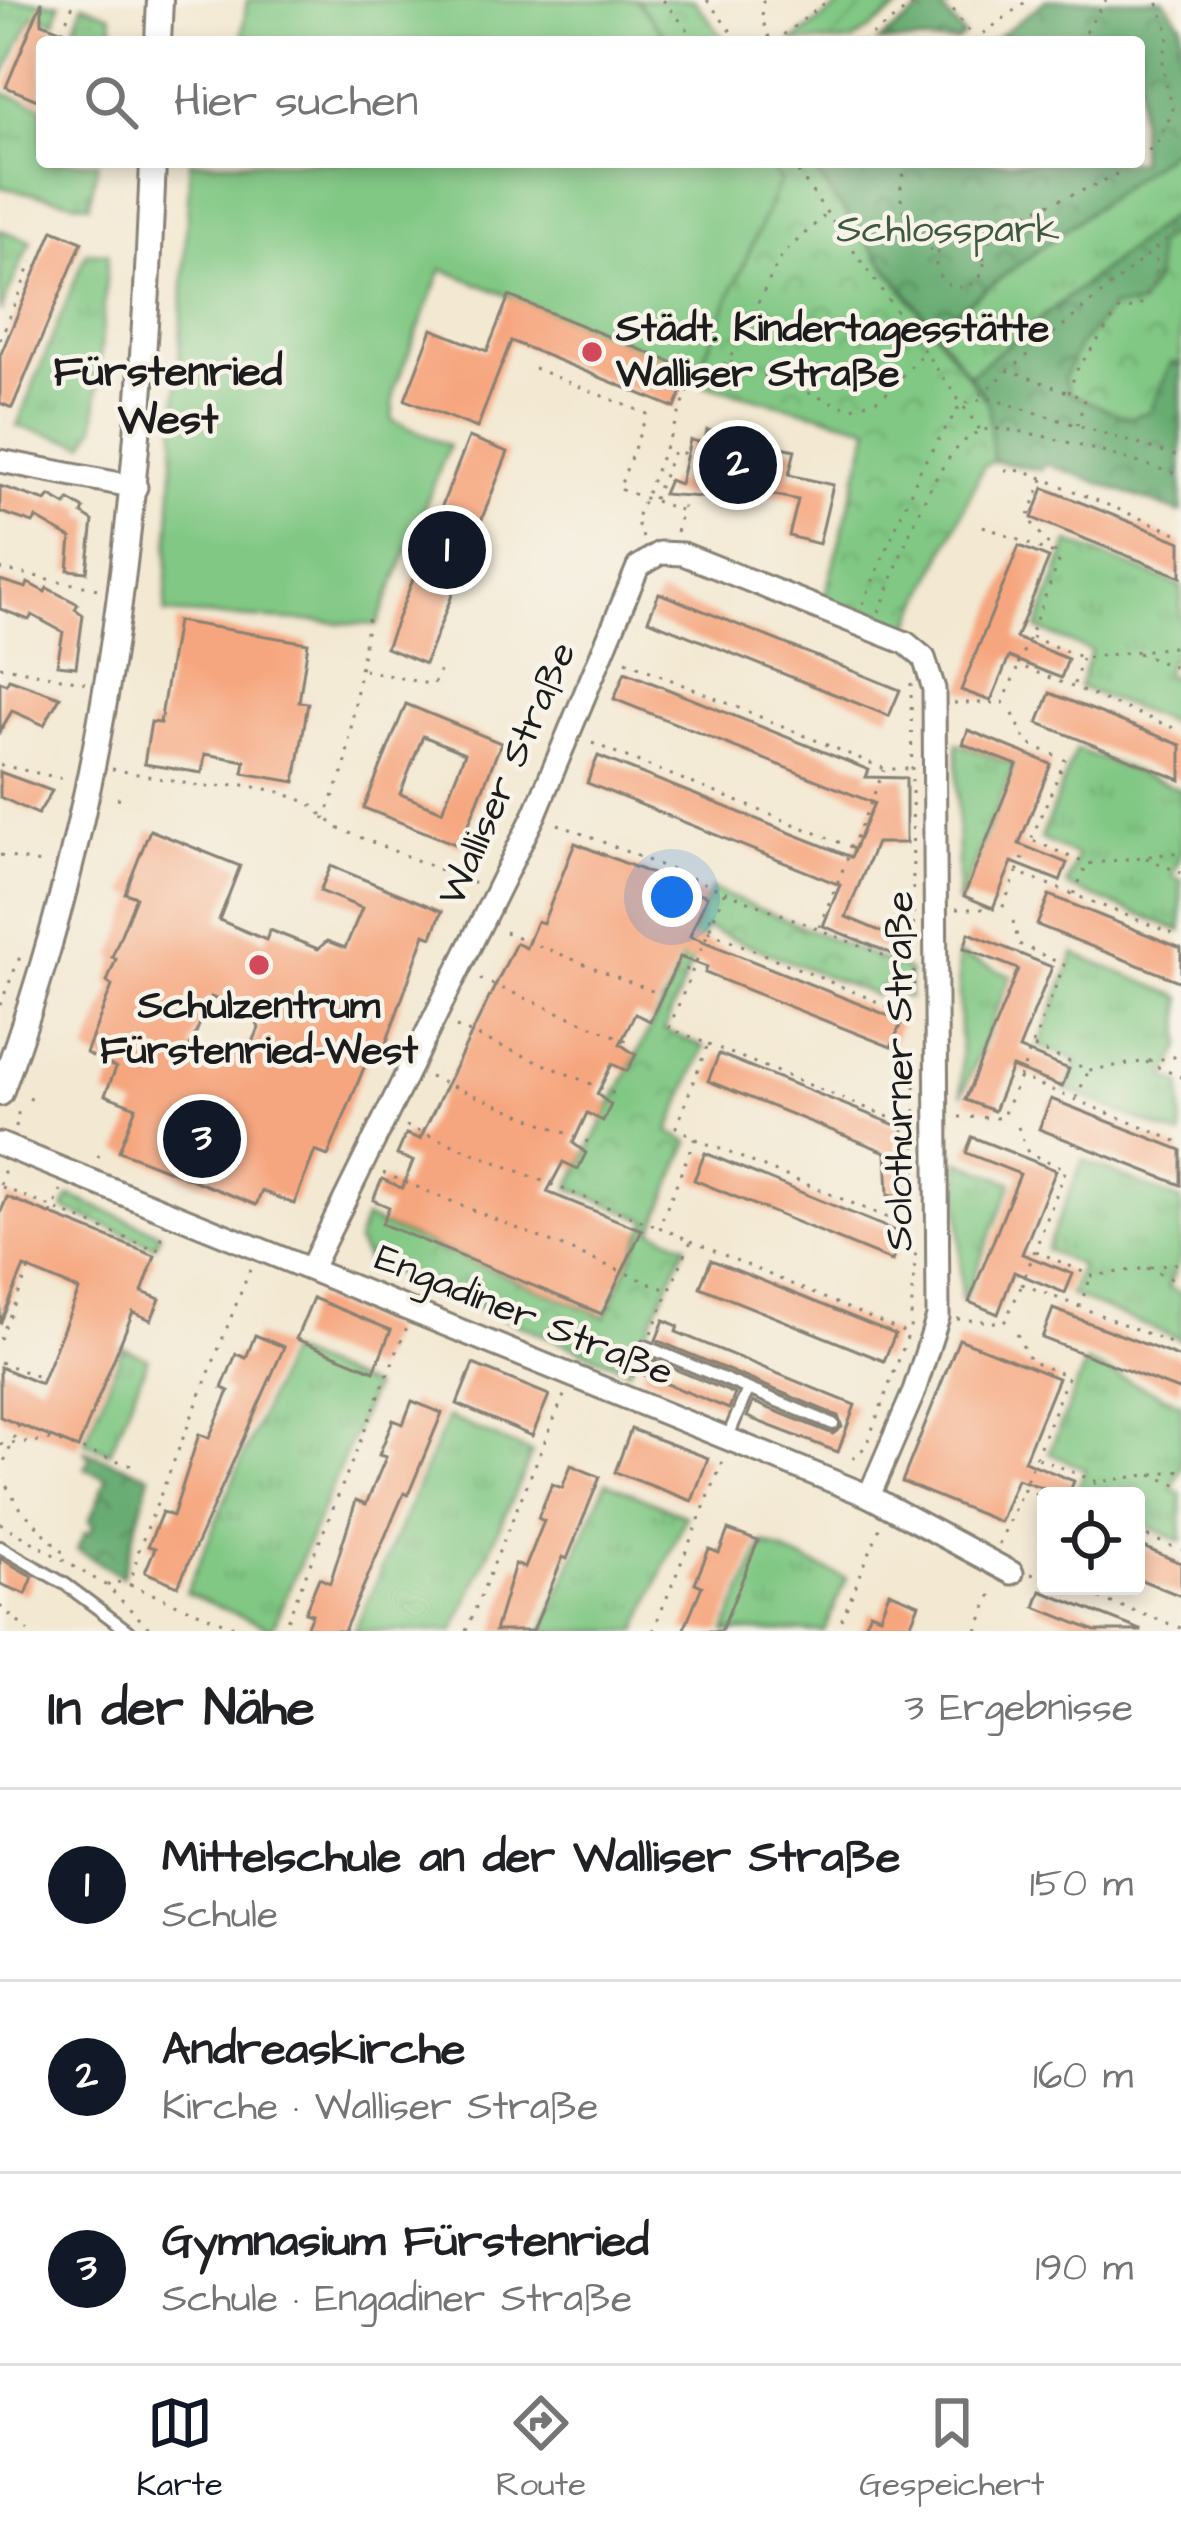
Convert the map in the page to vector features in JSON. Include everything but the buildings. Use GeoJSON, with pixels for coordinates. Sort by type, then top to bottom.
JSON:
{"type":"FeatureCollection","features":[{"type":"Feature","properties":{"kind":"street"},"geometry":{"type":"LineString","coordinates":[[158,36],[160,0]]}},
{"type":"Feature","properties":{"kind":"street"},"geometry":{"type":"LineString","coordinates":[[0,1093],[45,962],[86,765],[116,652],[136,487],[153,168]]}},
{"type":"Feature","properties":{"kind":"street"},"geometry":{"type":"LineString","coordinates":[[0,460],[136,487]]}},
{"type":"Feature","properties":{"kind":"street"},"geometry":{"type":"LineString","coordinates":[[669,551],[863,626]]}},
{"type":"Feature","properties":{"kind":"street","name":"Walliser Straße"},"geometry":{"type":"LineString","coordinates":[[311,1268],[527,831],[634,573],[651,556],[669,551]]}},
{"type":"Feature","properties":{"kind":"street","name":"Solothurner Straße"},"geometry":{"type":"LineString","coordinates":[[863,626],[906,643],[927,664],[934,703],[938,1317],[879,1502]]}},
{"type":"Feature","properties":{"kind":"street","name":"Engadiner Straße"},"geometry":{"type":"LineString","coordinates":[[0,1144],[879,1502],[1000,1567]]}},
{"type":"Feature","properties":{"kind":"lane"},"geometry":{"type":"LineString","coordinates":[[646,1346],[832,1424]]}},
{"type":"Feature","properties":{"kind":"lane"},"geometry":{"type":"LineString","coordinates":[[729,1440],[748,1389]]}},
{"type":"Feature","properties":{"kind":"lane"},"geometry":{"type":"LineString","coordinates":[[0,1547],[65,1584],[128,1631]]}},
{"type":"Feature","properties":{"kind":"path"},"geometry":{"type":"LineString","coordinates":[[62,31],[75,0]]}},
{"type":"Feature","properties":{"kind":"path"},"geometry":{"type":"LineString","coordinates":[[663,0],[693,36]]}},
{"type":"Feature","properties":{"kind":"path"},"geometry":{"type":"LineString","coordinates":[[707,0],[734,36]]}},
{"type":"Feature","properties":{"kind":"path"},"geometry":{"type":"LineString","coordinates":[[763,0],[762,20],[769,36]]}},
{"type":"Feature","properties":{"kind":"path"},"geometry":{"type":"LineString","coordinates":[[780,36],[830,0]]}},
{"type":"Feature","properties":{"kind":"path"},"geometry":{"type":"LineString","coordinates":[[870,36],[920,0]]}},
{"type":"Feature","properties":{"kind":"path"},"geometry":{"type":"LineString","coordinates":[[946,0],[971,36]]}},
{"type":"Feature","properties":{"kind":"path"},"geometry":{"type":"LineString","coordinates":[[981,36],[1028,0]]}},
{"type":"Feature","properties":{"kind":"path"},"geometry":{"type":"LineString","coordinates":[[1082,36],[1106,0]]}},
{"type":"Feature","properties":{"kind":"path"},"geometry":{"type":"LineString","coordinates":[[1145,154],[1156,145],[1173,111],[1163,74],[1164,58],[1174,44],[1174,25],[1156,0]]}},
{"type":"Feature","properties":{"kind":"path"},"geometry":{"type":"LineString","coordinates":[[796,168],[980,431]]}},
{"type":"Feature","properties":{"kind":"path"},"geometry":{"type":"LineString","coordinates":[[904,168],[897,198],[912,233],[937,256],[941,279],[963,287],[981,274],[980,251],[994,232],[1017,217],[1087,191],[1124,168]]}},
{"type":"Feature","properties":{"kind":"path"},"geometry":{"type":"LineString","coordinates":[[644,539],[636,520],[692,382],[728,362],[782,255],[830,211]]}},
{"type":"Feature","properties":{"kind":"path"},"geometry":{"type":"LineString","coordinates":[[863,626],[922,466],[961,404],[977,398],[1181,227]]}},
{"type":"Feature","properties":{"kind":"path"},"geometry":{"type":"LineString","coordinates":[[937,256],[946,244],[961,239],[980,251]]}},
{"type":"Feature","properties":{"kind":"path"},"geometry":{"type":"LineString","coordinates":[[1069,393],[1092,345],[1120,310],[1139,307],[1156,279],[1156,244]]}},
{"type":"Feature","properties":{"kind":"path"},"geometry":{"type":"LineString","coordinates":[[0,340],[32,262]]}},
{"type":"Feature","properties":{"kind":"path"},"geometry":{"type":"LineString","coordinates":[[728,362],[849,409],[883,398],[923,353]]}},
{"type":"Feature","properties":{"kind":"path"},"geometry":{"type":"LineString","coordinates":[[534,368],[647,414],[619,489],[683,511]]}},
{"type":"Feature","properties":{"kind":"path"},"geometry":{"type":"LineString","coordinates":[[1006,369],[1084,399],[1077,425]]}},
{"type":"Feature","properties":{"kind":"path"},"geometry":{"type":"LineString","coordinates":[[977,398],[1181,458]]}},
{"type":"Feature","properties":{"kind":"path"},"geometry":{"type":"LineString","coordinates":[[863,626],[936,479],[956,450],[980,431],[1013,430],[1181,475]]}},
{"type":"Feature","properties":{"kind":"path"},"geometry":{"type":"LineString","coordinates":[[653,501],[674,452],[687,454]]}},
{"type":"Feature","properties":{"kind":"path"},"geometry":{"type":"LineString","coordinates":[[1005,470],[1043,479],[1181,535]]}},
{"type":"Feature","properties":{"kind":"path"},"geometry":{"type":"LineString","coordinates":[[1043,479],[1028,518],[1058,556]]}},
{"type":"Feature","properties":{"kind":"path"},"geometry":{"type":"LineString","coordinates":[[669,551],[687,493]]}},
{"type":"Feature","properties":{"kind":"path"},"geometry":{"type":"LineString","coordinates":[[983,526],[1058,556]]}},
{"type":"Feature","properties":{"kind":"path"},"geometry":{"type":"LineString","coordinates":[[934,703],[1004,703],[1058,556]]}},
{"type":"Feature","properties":{"kind":"path"},"geometry":{"type":"LineString","coordinates":[[0,568],[106,590]]}},
{"type":"Feature","properties":{"kind":"path"},"geometry":{"type":"LineString","coordinates":[[324,820],[345,767],[369,613]]}},
{"type":"Feature","properties":{"kind":"path"},"geometry":{"type":"LineString","coordinates":[[1029,637],[1083,658],[1181,646]]}},
{"type":"Feature","properties":{"kind":"path"},"geometry":{"type":"LineString","coordinates":[[1138,653],[1181,670]]}},
{"type":"Feature","properties":{"kind":"path"},"geometry":{"type":"LineString","coordinates":[[1073,687],[1083,658]]}},
{"type":"Feature","properties":{"kind":"path"},"geometry":{"type":"LineString","coordinates":[[626,662],[885,769],[935,770]]}},
{"type":"Feature","properties":{"kind":"path"},"geometry":{"type":"LineString","coordinates":[[0,665],[92,685]]}},
{"type":"Feature","properties":{"kind":"path"},"geometry":{"type":"LineString","coordinates":[[1018,665],[1181,731]]}},
{"type":"Feature","properties":{"kind":"path"},"geometry":{"type":"LineString","coordinates":[[363,669],[433,685],[439,671]]}},
{"type":"Feature","properties":{"kind":"path"},"geometry":{"type":"LineString","coordinates":[[910,681],[915,1017]]}},
{"type":"Feature","properties":{"kind":"path"},"geometry":{"type":"LineString","coordinates":[[937,909],[1002,909],[1065,760],[1027,743],[1013,714]]}},
{"type":"Feature","properties":{"kind":"path"},"geometry":{"type":"LineString","coordinates":[[592,743],[851,847]]}},
{"type":"Feature","properties":{"kind":"path"},"geometry":{"type":"LineString","coordinates":[[0,765],[74,781],[86,765],[204,788],[244,785],[277,790],[309,803],[324,820],[480,886]]}},
{"type":"Feature","properties":{"kind":"path"},"geometry":{"type":"LineString","coordinates":[[818,928],[885,769]]}},
{"type":"Feature","properties":{"kind":"path"},"geometry":{"type":"LineString","coordinates":[[558,824],[937,977]]}},
{"type":"Feature","properties":{"kind":"path"},"geometry":{"type":"LineString","coordinates":[[1033,840],[1087,864],[1181,852]]}},
{"type":"Feature","properties":{"kind":"path"},"geometry":{"type":"LineString","coordinates":[[0,855],[53,866]]}},
{"type":"Feature","properties":{"kind":"path"},"geometry":{"type":"LineString","coordinates":[[1144,857],[1181,873]]}},
{"type":"Feature","properties":{"kind":"path"},"geometry":{"type":"LineString","coordinates":[[1074,895],[1087,864]]}},
{"type":"Feature","properties":{"kind":"path"},"geometry":{"type":"LineString","coordinates":[[1017,872],[1181,937]]}},
{"type":"Feature","properties":{"kind":"path"},"geometry":{"type":"LineString","coordinates":[[725,891],[669,1028],[915,1127],[1002,1118],[1064,964],[1019,944],[1013,921]]}},
{"type":"Feature","properties":{"kind":"path"},"geometry":{"type":"LineString","coordinates":[[696,919],[714,918]]}},
{"type":"Feature","properties":{"kind":"path"},"geometry":{"type":"LineString","coordinates":[[708,931],[938,1027]]}},
{"type":"Feature","properties":{"kind":"path"},"geometry":{"type":"LineString","coordinates":[[505,932],[657,992]]}},
{"type":"Feature","properties":{"kind":"path"},"geometry":{"type":"LineString","coordinates":[[0,1005],[28,942]]}},
{"type":"Feature","properties":{"kind":"path"},"geometry":{"type":"LineString","coordinates":[[674,964],[692,972]]}},
{"type":"Feature","properties":{"kind":"path"},"geometry":{"type":"LineString","coordinates":[[480,979],[632,1043]]}},
{"type":"Feature","properties":{"kind":"path"},"geometry":{"type":"LineString","coordinates":[[456,1027],[615,1094]]}},
{"type":"Feature","properties":{"kind":"path"},"geometry":{"type":"LineString","coordinates":[[709,1044],[676,1127],[939,1239]]}},
{"type":"Feature","properties":{"kind":"path"},"geometry":{"type":"LineString","coordinates":[[1032,1046],[1089,1070],[1181,1056]]}},
{"type":"Feature","properties":{"kind":"path"},"geometry":{"type":"LineString","coordinates":[[915,1061],[916,1189]]}},
{"type":"Feature","properties":{"kind":"path"},"geometry":{"type":"LineString","coordinates":[[1144,1062],[1181,1077]]}},
{"type":"Feature","properties":{"kind":"path"},"geometry":{"type":"LineString","coordinates":[[1076,1099],[1089,1070]]}},
{"type":"Feature","properties":{"kind":"path"},"geometry":{"type":"LineString","coordinates":[[430,1077],[588,1142]]}},
{"type":"Feature","properties":{"kind":"path"},"geometry":{"type":"LineString","coordinates":[[1020,1077],[1181,1143]]}},
{"type":"Feature","properties":{"kind":"path"},"geometry":{"type":"LineString","coordinates":[[406,1126],[931,1344]]}},
{"type":"Feature","properties":{"kind":"path"},"geometry":{"type":"LineString","coordinates":[[938,1317],[1004,1323],[1022,1284],[1066,1169],[1028,1153],[1018,1127]]}},
{"type":"Feature","properties":{"kind":"path"},"geometry":{"type":"LineString","coordinates":[[658,1227],[695,1138]]}},
{"type":"Feature","properties":{"kind":"path"},"geometry":{"type":"LineString","coordinates":[[383,1173],[669,1291]]}},
{"type":"Feature","properties":{"kind":"path"},"geometry":{"type":"LineString","coordinates":[[1,1184],[52,1212],[157,1251],[165,1231]]}},
{"type":"Feature","properties":{"kind":"path"},"geometry":{"type":"LineString","coordinates":[[52,1212],[62,1189]]}},
{"type":"Feature","properties":{"kind":"path"},"geometry":{"type":"LineString","coordinates":[[854,1459],[866,1446],[908,1334],[916,1209]]}},
{"type":"Feature","properties":{"kind":"path"},"geometry":{"type":"LineString","coordinates":[[625,1396],[691,1241]]}},
{"type":"Feature","properties":{"kind":"path"},"geometry":{"type":"LineString","coordinates":[[1035,1250],[1092,1276],[1181,1263]]}},
{"type":"Feature","properties":{"kind":"path"},"geometry":{"type":"LineString","coordinates":[[130,1585],[139,1549],[252,1266]]}},
{"type":"Feature","properties":{"kind":"path"},"geometry":{"type":"LineString","coordinates":[[1146,1268],[1181,1283]]}},
{"type":"Feature","properties":{"kind":"path"},"geometry":{"type":"LineString","coordinates":[[0,1339],[29,1269]]}},
{"type":"Feature","properties":{"kind":"path"},"geometry":{"type":"LineString","coordinates":[[1079,1306],[1092,1276]]}},
{"type":"Feature","properties":{"kind":"path"},"geometry":{"type":"LineString","coordinates":[[1022,1284],[1181,1347]]}},
{"type":"Feature","properties":{"kind":"path"},"geometry":{"type":"LineString","coordinates":[[283,1631],[413,1311]]}},
{"type":"Feature","properties":{"kind":"path"},"geometry":{"type":"LineString","coordinates":[[977,1631],[1023,1489],[1068,1376],[1030,1361],[1017,1334]]}},
{"type":"Feature","properties":{"kind":"path"},"geometry":{"type":"LineString","coordinates":[[0,1362],[39,1377],[36,1382]]}},
{"type":"Feature","properties":{"kind":"path"},"geometry":{"type":"LineString","coordinates":[[466,1631],[572,1375]]}},
{"type":"Feature","properties":{"kind":"path"},"geometry":{"type":"LineString","coordinates":[[20,1425],[0,1474],[21,1510],[72,1562]]}},
{"type":"Feature","properties":{"kind":"path"},"geometry":{"type":"LineString","coordinates":[[0,1444],[52,1440],[131,1466],[133,1461]]}},
{"type":"Feature","properties":{"kind":"path"},"geometry":{"type":"LineString","coordinates":[[653,1631],[729,1440]]}},
{"type":"Feature","properties":{"kind":"path"},"geometry":{"type":"LineString","coordinates":[[1037,1457],[1097,1482],[1181,1470]]}},
{"type":"Feature","properties":{"kind":"path"},"geometry":{"type":"LineString","coordinates":[[1149,1474],[1181,1486]]}},
{"type":"Feature","properties":{"kind":"path"},"geometry":{"type":"LineString","coordinates":[[1095,1487],[1097,1482]]}},
{"type":"Feature","properties":{"kind":"path"},"geometry":{"type":"LineString","coordinates":[[1023,1489],[1037,1494]]}},
{"type":"Feature","properties":{"kind":"path"},"geometry":{"type":"LineString","coordinates":[[837,1631],[879,1502]]}},
{"type":"Feature","properties":{"kind":"path"},"geometry":{"type":"LineString","coordinates":[[0,1523],[107,1586],[148,1630]]}},
{"type":"Feature","properties":{"kind":"path"},"geometry":{"type":"LineString","coordinates":[[1145,1536],[1181,1550]]}},
{"type":"Feature","properties":{"kind":"path"},"geometry":{"type":"LineString","coordinates":[[107,1586],[113,1581],[130,1585],[245,1631]]}},
{"type":"Feature","properties":{"kind":"path"},"geometry":{"type":"LineString","coordinates":[[1089,1595],[1181,1628]]}},
{"type":"Feature","properties":{"kind":"path"},"geometry":{"type":"LineString","coordinates":[[0,1606],[28,1631]]}},
{"type":"Feature","properties":{"kind":"green space"},"geometry":{"type":"Polygon","coordinates":[[[0,0],[60,3],[55,22],[33,15],[0,82],[0,0]]]}},
{"type":"Feature","properties":{"kind":"green space"},"geometry":{"type":"Polygon","coordinates":[[[247,0],[636,0],[665,36],[242,36],[247,0]]]}},
{"type":"Feature","properties":{"kind":"green space"},"geometry":{"type":"Polygon","coordinates":[[[636,0],[694,0],[721,36],[665,36],[636,0]]]}},
{"type":"Feature","properties":{"kind":"green space"},"geometry":{"type":"Polygon","coordinates":[[[848,0],[911,0],[860,36],[799,36],[848,0]]]}},
{"type":"Feature","properties":{"kind":"green space"},"geometry":{"type":"Polygon","coordinates":[[[935,0],[964,36],[886,36],[935,0]]]}},
{"type":"Feature","properties":{"kind":"green space","name":"Schlosspark"},"geometry":{"type":"Polygon","coordinates":[[[1046,0],[1164,0],[1181,23],[1181,143],[934,328],[815,173],[822,168],[1145,168],[1145,36],[999,36],[1046,0]]]}},
{"type":"Feature","properties":{"kind":"green space"},"geometry":{"type":"Polygon","coordinates":[[[83,4],[111,15],[115,36],[86,36],[74,29],[83,4]]]}},
{"type":"Feature","properties":{"kind":"green space"},"geometry":{"type":"Polygon","coordinates":[[[0,92],[36,104],[36,168],[97,168],[89,205],[0,187],[0,92]]]}},
{"type":"Feature","properties":{"kind":"green space"},"geometry":{"type":"Polygon","coordinates":[[[1181,143],[1181,208],[969,375],[934,328],[1181,143]]]}},
{"type":"Feature","properties":{"kind":"green space"},"geometry":{"type":"Polygon","coordinates":[[[190,168],[771,168],[780,180],[697,373],[442,269],[394,390],[392,420],[449,446],[377,625],[165,613],[190,168]]]}},
{"type":"Feature","properties":{"kind":"green space"},"geometry":{"type":"Polygon","coordinates":[[[771,168],[823,168],[816,174],[988,403],[993,461],[983,467],[904,639],[822,607],[870,427],[701,384],[697,373],[780,180],[771,168]]]}},
{"type":"Feature","properties":{"kind":"green space"},"geometry":{"type":"Polygon","coordinates":[[[1181,208],[1181,227],[1157,244],[1156,279],[1139,307],[1111,307],[1069,393],[1128,418],[1150,411],[1171,363],[1181,363],[1181,513],[1045,463],[1041,470],[993,461],[988,403],[969,375],[1181,208]]]}},
{"type":"Feature","properties":{"kind":"green space"},"geometry":{"type":"Polygon","coordinates":[[[1181,227],[1181,363],[1171,363],[1150,411],[1128,418],[1069,393],[1064,378],[1078,347],[1112,307],[1139,306],[1156,279],[1156,244],[1181,227]]]}},
{"type":"Feature","properties":{"kind":"green space"},"geometry":{"type":"Polygon","coordinates":[[[0,230],[31,241],[0,312],[0,230]]]}},
{"type":"Feature","properties":{"kind":"green space"},"geometry":{"type":"Polygon","coordinates":[[[86,252],[108,253],[95,427],[85,444],[17,426],[86,252]]]}},
{"type":"Feature","properties":{"kind":"green space"},"geometry":{"type":"Polygon","coordinates":[[[1069,542],[1181,586],[1181,638],[1164,674],[1181,681],[1181,727],[1079,687],[1091,651],[1037,629],[1069,542]]]}},
{"type":"Feature","properties":{"kind":"green space"},"geometry":{"type":"Polygon","coordinates":[[[957,743],[1014,765],[958,904],[957,743]]]}},
{"type":"Feature","properties":{"kind":"green space"},"geometry":{"type":"Polygon","coordinates":[[[1076,749],[1181,790],[1181,855],[1172,876],[1181,880],[1181,931],[1066,886],[1077,856],[1041,839],[1076,749]]]}},
{"type":"Feature","properties":{"kind":"green space"},"geometry":{"type":"Polygon","coordinates":[[[711,889],[909,971],[909,998],[881,986],[876,996],[706,928],[664,1030],[704,1047],[669,1132],[689,1142],[653,1230],[686,1245],[629,1370],[368,1262],[357,1242],[365,1218],[605,1317],[648,1220],[569,1188],[669,991],[711,889]]]}},
{"type":"Feature","properties":{"kind":"green space"},"geometry":{"type":"Polygon","coordinates":[[[1074,954],[1181,997],[1181,1046],[1166,1078],[1181,1084],[1181,1137],[1066,1090],[1078,1061],[1039,1046],[1074,954]]]}},
{"type":"Feature","properties":{"kind":"green space"},"geometry":{"type":"Polygon","coordinates":[[[958,955],[1011,975],[962,1095],[958,955]]]}},
{"type":"Feature","properties":{"kind":"green space"},"geometry":{"type":"Polygon","coordinates":[[[1083,1160],[1181,1201],[1181,1257],[1168,1287],[1181,1293],[1181,1340],[1070,1295],[1081,1266],[1046,1250],[1083,1160]]]}},
{"type":"Feature","properties":{"kind":"green space"},"geometry":{"type":"Polygon","coordinates":[[[959,1161],[1012,1183],[964,1300],[961,1299],[959,1161]]]}},
{"type":"Feature","properties":{"kind":"green space"},"geometry":{"type":"Polygon","coordinates":[[[70,1196],[160,1233],[155,1246],[64,1209],[70,1196]]]}},
{"type":"Feature","properties":{"kind":"green space"},"geometry":{"type":"Polygon","coordinates":[[[123,1348],[148,1358],[110,1452],[85,1442],[123,1348]]]}},
{"type":"Feature","properties":{"kind":"green space"},"geometry":{"type":"Polygon","coordinates":[[[287,1352],[373,1388],[272,1629],[186,1593],[287,1352]]]}},
{"type":"Feature","properties":{"kind":"green space"},"geometry":{"type":"Polygon","coordinates":[[[1086,1363],[1181,1403],[1181,1467],[1172,1489],[1181,1494],[1181,1541],[1145,1527],[1145,1487],[1078,1487],[1085,1469],[1049,1453],[1086,1363]]]}},
{"type":"Feature","properties":{"kind":"green space"},"geometry":{"type":"Polygon","coordinates":[[[448,1417],[532,1453],[454,1631],[354,1631],[448,1417]]]}},
{"type":"Feature","properties":{"kind":"green space"},"geometry":{"type":"Polygon","coordinates":[[[83,1450],[150,1476],[122,1577],[77,1549],[94,1524],[89,1522],[107,1478],[85,1469],[90,1458],[83,1450]]]}},
{"type":"Feature","properties":{"kind":"green space"},"geometry":{"type":"Polygon","coordinates":[[[606,1482],[686,1516],[637,1631],[543,1631],[606,1482]]]}},
{"type":"Feature","properties":{"kind":"green space"},"geometry":{"type":"Polygon","coordinates":[[[763,1543],[846,1578],[824,1631],[725,1631],[763,1543]]]}},
{"type":"Feature","properties":{"kind":"place","name":"Städt. Kindertagesstätte Walliser Straße"},"geometry":{"type":"Point","coordinates":[592,352]}},
{"type":"Feature","properties":{"kind":"place","name":"Andreaskirche"},"geometry":{"type":"Point","coordinates":[738,465]}},
{"type":"Feature","properties":{"kind":"place","name":"Mittelschule an der Walliser Straße"},"geometry":{"type":"Point","coordinates":[447,550]}},
{"type":"Feature","properties":{"kind":"place","name":"Schulzentrum Fürstenried-West"},"geometry":{"type":"Point","coordinates":[259,965]}},
{"type":"Feature","properties":{"kind":"place","name":"Gymnasium Fürstenried"},"geometry":{"type":"Point","coordinates":[202,1139]}},
{"type":"Feature","properties":{"kind":"district","name":"Fürstenried West"},"geometry":{"type":"Point","coordinates":[168,397]}}]}
